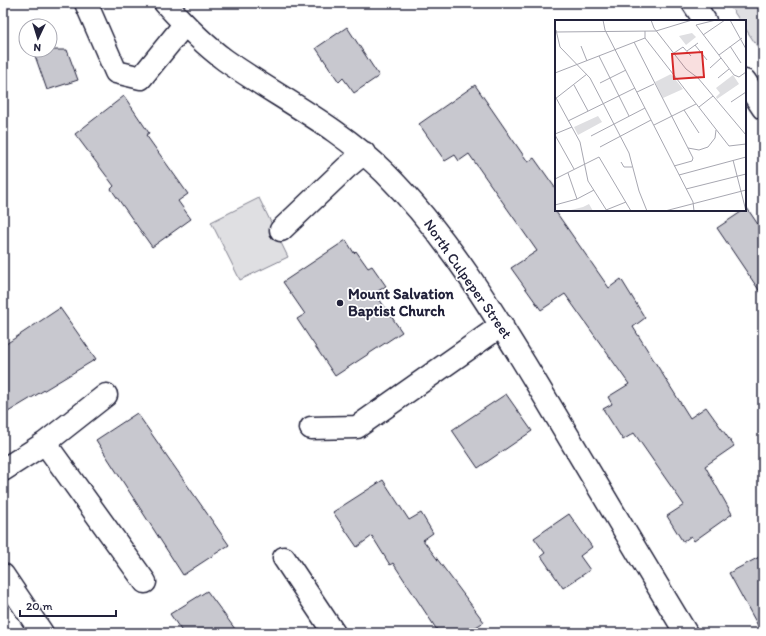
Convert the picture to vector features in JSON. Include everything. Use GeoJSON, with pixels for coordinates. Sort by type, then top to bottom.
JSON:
{"type":"FeatureCollection","features":[{"type":"Feature","properties":{"kind":"street"},"geometry":{"type":"LineString","coordinates":[[86,3],[116,72],[142,78],[184,25]]}},
{"type":"Feature","properties":{"kind":"street","name":"North Culpeper Street"},"geometry":{"type":"LineString","coordinates":[[164,3],[184,25],[224,59],[323,122],[364,153],[415,204],[442,237],[502,325],[686,633]]}},
{"type":"Feature","properties":{"kind":"street"},"geometry":{"type":"LineString","coordinates":[[693,3],[704,20]]}},
{"type":"Feature","properties":{"kind":"street"},"geometry":{"type":"LineString","coordinates":[[746,82],[763,108]]}},
{"type":"Feature","properties":{"kind":"street"},"geometry":{"type":"LineString","coordinates":[[281,230],[346,168],[364,153]]}},
{"type":"Feature","properties":{"kind":"street"},"geometry":{"type":"LineString","coordinates":[[311,428],[357,427],[502,325]]}},
{"type":"Feature","properties":{"kind":"street"},"geometry":{"type":"LineString","coordinates":[[3,470],[45,443],[106,395]]}},
{"type":"Feature","properties":{"kind":"street"},"geometry":{"type":"LineString","coordinates":[[45,443],[145,582]]}},
{"type":"Feature","properties":{"kind":"street"},"geometry":{"type":"LineString","coordinates":[[284,558],[334,633]]}},
{"type":"Feature","properties":{"kind":"street"},"geometry":{"type":"LineString","coordinates":[[3,575],[42,633]]}},
{"type":"Feature","properties":{"kind":"shaded area"},"geometry":{"type":"Polygon","coordinates":[[[728,3],[763,3],[763,55],[746,30],[746,20],[739,20],[728,3]]]}},
{"type":"Feature","properties":{"kind":"shaded area"},"geometry":{"type":"Polygon","coordinates":[[[259,198],[288,257],[240,280],[211,222],[259,198]]]}},
{"type":"Feature","properties":{"kind":"building"},"geometry":{"type":"Polygon","coordinates":[[[347,27],[379,76],[354,93],[343,78],[339,82],[316,48],[347,27]]]}},
{"type":"Feature","properties":{"kind":"building"},"geometry":{"type":"Polygon","coordinates":[[[58,50],[67,50],[78,80],[47,90],[36,58],[58,58],[58,50]]]}},
{"type":"Feature","properties":{"kind":"building"},"geometry":{"type":"Polygon","coordinates":[[[475,85],[528,162],[534,158],[555,188],[555,211],[609,288],[621,279],[645,318],[633,327],[690,418],[706,407],[734,446],[705,466],[732,514],[694,541],[691,536],[683,542],[667,516],[684,505],[634,433],[623,440],[603,409],[612,404],[608,397],[629,384],[565,294],[541,310],[511,268],[537,251],[469,154],[459,161],[455,155],[445,161],[419,124],[475,85]]]}},
{"type":"Feature","properties":{"kind":"building"},"geometry":{"type":"Polygon","coordinates":[[[124,96],[149,133],[146,135],[188,194],[178,201],[191,219],[152,247],[111,189],[114,186],[75,134],[124,96]]]}},
{"type":"Feature","properties":{"kind":"building"},"geometry":{"type":"Polygon","coordinates":[[[747,208],[763,232],[763,296],[717,228],[742,211],[746,211],[747,208]]]}},
{"type":"Feature","properties":{"kind":"building","name":"Mount Salvation Baptist Church"},"geometry":{"type":"Polygon","coordinates":[[[346,240],[354,253],[356,251],[368,268],[372,266],[386,286],[375,293],[402,332],[335,376],[297,319],[305,314],[283,282],[346,240]]]}},
{"type":"Feature","properties":{"kind":"building"},"geometry":{"type":"Polygon","coordinates":[[[60,308],[96,359],[3,415],[3,346],[60,308]]]}},
{"type":"Feature","properties":{"kind":"building"},"geometry":{"type":"Polygon","coordinates":[[[506,394],[532,431],[478,468],[452,430],[506,394]]]}},
{"type":"Feature","properties":{"kind":"building"},"geometry":{"type":"Polygon","coordinates":[[[137,413],[229,545],[183,575],[96,440],[137,413]]]}},
{"type":"Feature","properties":{"kind":"building"},"geometry":{"type":"Polygon","coordinates":[[[383,480],[409,520],[421,513],[433,533],[423,540],[484,622],[466,633],[439,633],[393,563],[390,565],[372,536],[357,547],[333,512],[383,480]]]}},
{"type":"Feature","properties":{"kind":"building"},"geometry":{"type":"Polygon","coordinates":[[[569,514],[592,547],[580,556],[590,570],[563,588],[541,556],[545,553],[534,538],[569,514]]]}},
{"type":"Feature","properties":{"kind":"building"},"geometry":{"type":"Polygon","coordinates":[[[763,555],[763,633],[762,633],[729,573],[763,555]]]}},
{"type":"Feature","properties":{"kind":"building"},"geometry":{"type":"Polygon","coordinates":[[[207,591],[238,633],[183,633],[170,614],[207,591]]]}},
{"type":"Feature","properties":{"kind":"place","name":"Mount Salvation Baptist Church"},"geometry":{"type":"Point","coordinates":[340,303]}}]}
